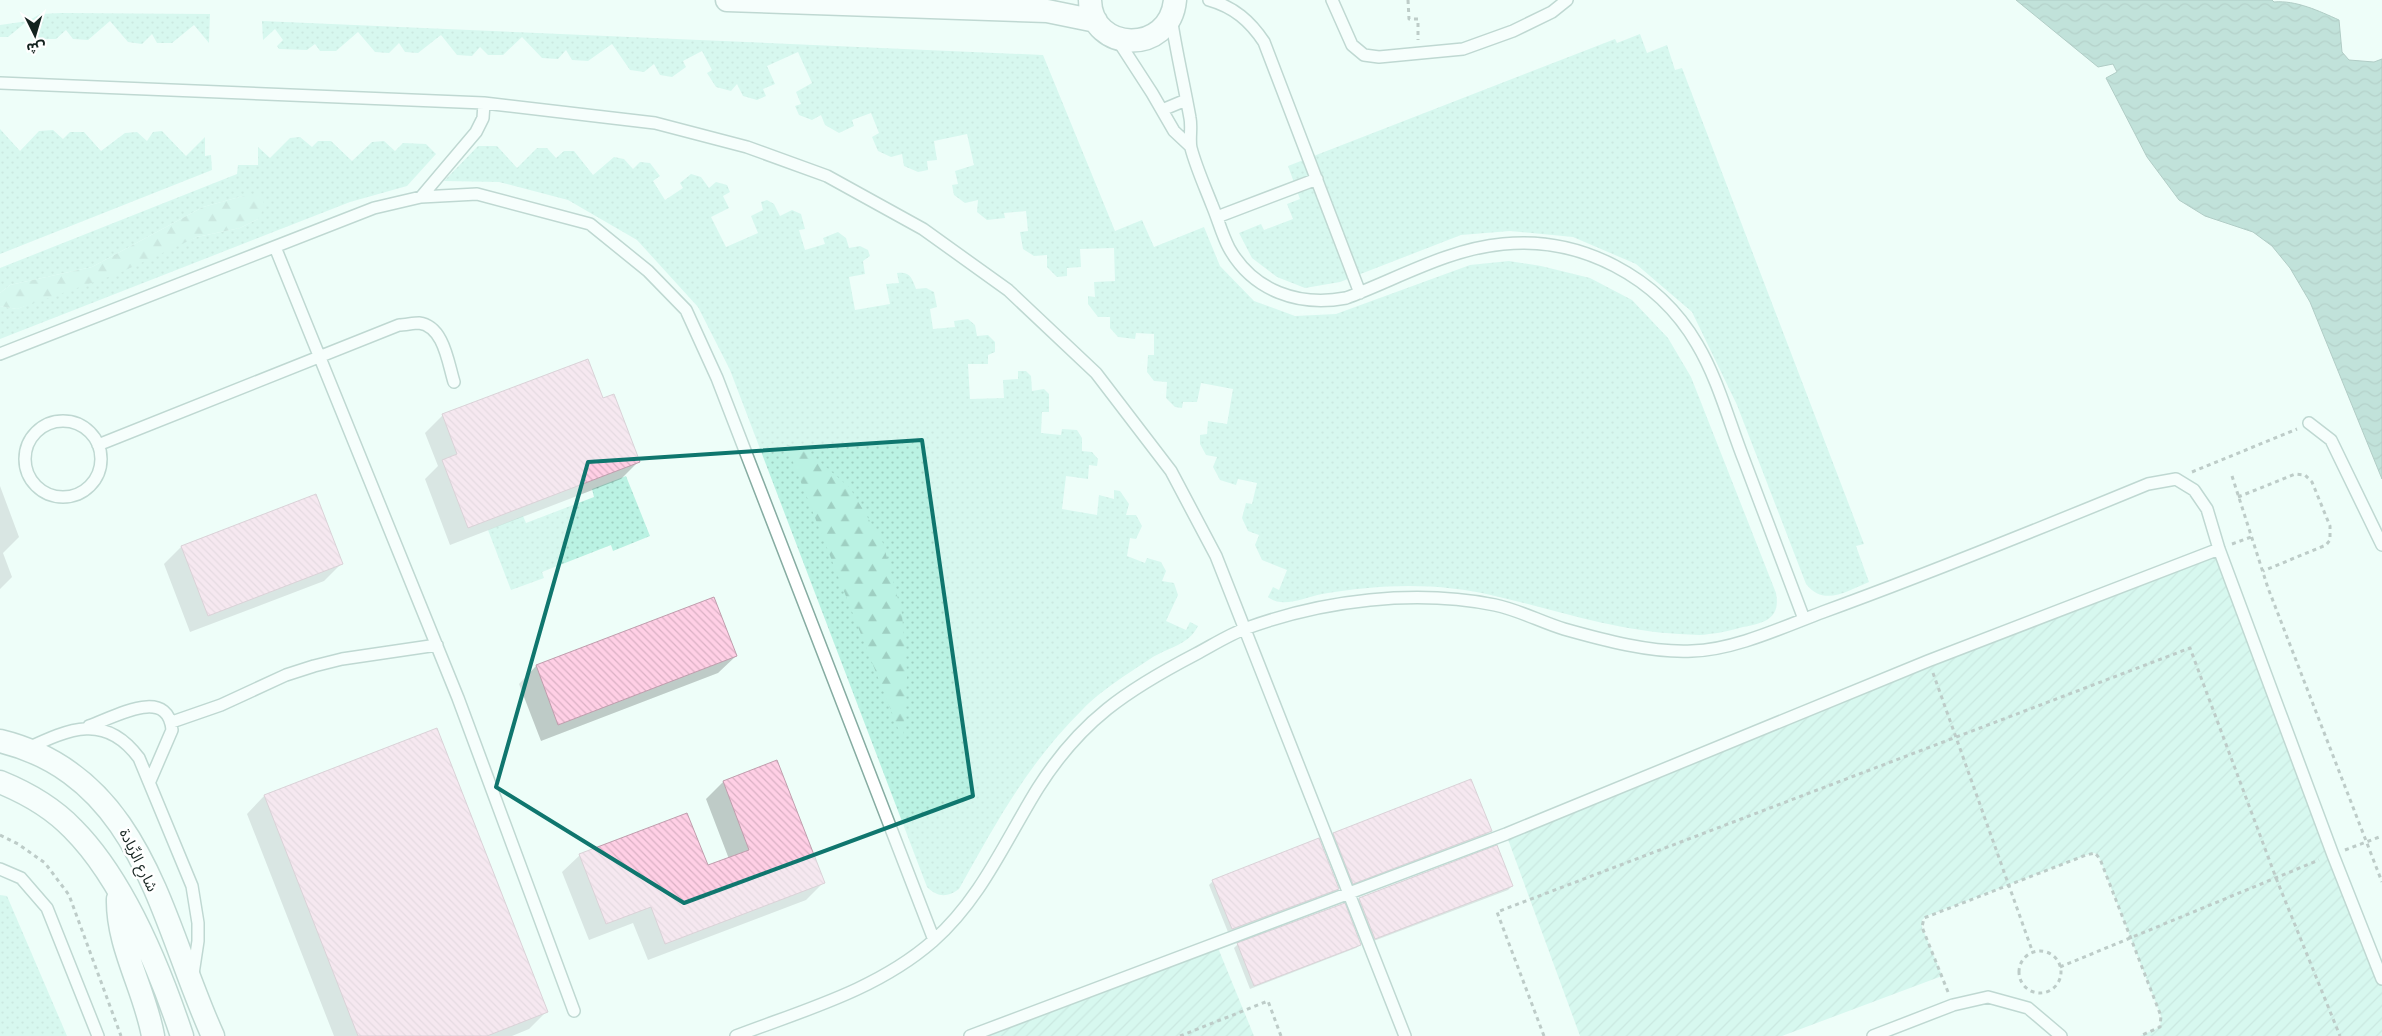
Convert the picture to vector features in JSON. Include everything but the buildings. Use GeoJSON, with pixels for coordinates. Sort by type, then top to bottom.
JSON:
{"type":"FeatureCollection","features":[{"type":"Feature","properties":{"kind":"street"},"geometry":{"type":"LineString","coordinates":[[727,0],[1064,13],[1093,10],[1108,34],[1125,40],[1143,40],[1160,31],[1173,8]]}},
{"type":"Feature","properties":{"kind":"street","name":"شارع الرِّيادة"},"geometry":{"type":"LineString","coordinates":[[0,741],[26,749],[65,770],[100,798],[128,833],[148,873],[212,1036]]}},
{"type":"Feature","properties":{"kind":"street","name":"شارع الرِّيادة"},"geometry":{"type":"LineString","coordinates":[[0,782],[37,800],[73,829],[89,847],[118,890],[144,941],[182,1036]]}},
{"type":"Feature","properties":{"kind":"street","name":"شارع الرِّيادة"},"geometry":{"type":"LineString","coordinates":[[118,890],[122,933],[148,1011],[153,1036]]}},
{"type":"Feature","properties":{"kind":"lane"},"geometry":{"type":"LineString","coordinates":[[1210,0],[1233,10],[1245,19],[1264,42],[1360,292]]}},
{"type":"Feature","properties":{"kind":"lane"},"geometry":{"type":"LineString","coordinates":[[1332,0],[1352,46],[1364,55],[1379,57],[1463,49],[1513,31],[1552,12],[1567,0]]}},
{"type":"Feature","properties":{"kind":"lane"},"geometry":{"type":"LineString","coordinates":[[1173,8],[1186,100],[1192,128],[1190,146]]}},
{"type":"Feature","properties":{"kind":"lane"},"geometry":{"type":"LineString","coordinates":[[1116,38],[1174,131],[1190,146],[1228,246],[1236,259],[1257,281],[1270,289],[1292,298],[1315,301],[1346,298],[1458,253],[1503,244],[1542,244],[1572,249],[1616,265],[1636,277],[1670,307],[1698,345],[1711,373],[1804,619]]}},
{"type":"Feature","properties":{"kind":"lane"},"geometry":{"type":"LineString","coordinates":[[0,83],[484,103],[655,123],[747,147],[827,176],[923,229],[1008,290],[1096,373],[1171,471],[1216,556],[1405,1036]]}},
{"type":"Feature","properties":{"kind":"lane"},"geometry":{"type":"LineString","coordinates":[[1162,110],[1186,100]]}},
{"type":"Feature","properties":{"kind":"lane"},"geometry":{"type":"LineString","coordinates":[[421,197],[476,132],[483,118],[484,103]]}},
{"type":"Feature","properties":{"kind":"lane"},"geometry":{"type":"LineString","coordinates":[[1217,217],[1317,179]]}},
{"type":"Feature","properties":{"kind":"lane"},"geometry":{"type":"LineString","coordinates":[[0,354],[374,208],[421,197],[477,194],[590,224],[648,271],[686,310],[717,378],[934,940]]}},
{"type":"Feature","properties":{"kind":"lane"},"geometry":{"type":"LineString","coordinates":[[275,247],[462,707],[574,1012]]}},
{"type":"Feature","properties":{"kind":"lane"},"geometry":{"type":"LineString","coordinates":[[98,444],[399,325],[418,323],[434,330],[440,339],[454,382]]}},
{"type":"Feature","properties":{"kind":"lane"},"geometry":{"type":"LineString","coordinates":[[54,422],[75,422],[85,428],[98,444],[101,455],[97,476],[82,492],[72,496],[50,495],[32,483],[27,473],[24,462],[28,441],[43,426],[54,422]]}},
{"type":"Feature","properties":{"kind":"lane"},"geometry":{"type":"LineString","coordinates":[[2309,424],[2331,440],[2382,545]]}},
{"type":"Feature","properties":{"kind":"lane"},"geometry":{"type":"LineString","coordinates":[[736,1036],[862,988],[900,966],[934,940],[956,918],[980,888],[1043,781],[1071,743],[1091,723],[1144,682],[1244,629],[1296,614],[1358,602],[1425,596],[1498,606],[1563,628],[1659,650],[1695,652],[1726,646],[1907,582],[2148,484],[2176,479],[2194,490],[2207,510],[2219,549],[2332,855],[2382,979]]}},
{"type":"Feature","properties":{"kind":"lane"},"geometry":{"type":"LineString","coordinates":[[970,1036],[1506,834],[1928,661],[2219,549]]}},
{"type":"Feature","properties":{"kind":"lane"},"geometry":{"type":"LineString","coordinates":[[172,722],[221,705],[286,675],[314,666],[351,658],[437,646]]}},
{"type":"Feature","properties":{"kind":"lane"},"geometry":{"type":"LineString","coordinates":[[26,749],[61,733],[86,728],[151,705],[164,710],[172,722],[171,736],[150,781]]}},
{"type":"Feature","properties":{"kind":"lane"},"geometry":{"type":"LineString","coordinates":[[86,728],[111,733],[122,739],[139,758],[187,870],[196,904],[198,941],[191,983]]}},
{"type":"Feature","properties":{"kind":"lane"},"geometry":{"type":"LineString","coordinates":[[0,869],[21,878],[47,908],[98,1036]]}},
{"type":"Feature","properties":{"kind":"lane"},"geometry":{"type":"LineString","coordinates":[[1873,1036],[1953,1005],[1988,997],[2028,1008],[2061,1036]]}},
{"type":"Feature","properties":{"kind":"path"},"geometry":{"type":"LineString","coordinates":[[1408,0],[1409,19],[1418,19],[1418,54]]}},
{"type":"Feature","properties":{"kind":"path"},"geometry":{"type":"LineString","coordinates":[[2176,479],[2309,424]]}},
{"type":"Feature","properties":{"kind":"path"},"geometry":{"type":"LineString","coordinates":[[2238,496],[2295,474],[2306,475],[2312,482],[2330,526],[2330,540],[2326,546],[2263,572]]}},
{"type":"Feature","properties":{"kind":"path"},"geometry":{"type":"LineString","coordinates":[[2232,476],[2263,572],[2382,882]]}},
{"type":"Feature","properties":{"kind":"path"},"geometry":{"type":"LineString","coordinates":[[1544,1036],[1497,912],[2190,648],[2276,878],[2340,1036]]}},
{"type":"Feature","properties":{"kind":"path"},"geometry":{"type":"LineString","coordinates":[[1928,661],[2033,952]]}},
{"type":"Feature","properties":{"kind":"path"},"geometry":{"type":"LineString","coordinates":[[0,835],[18,844],[45,863],[69,894],[121,1036]]}},
{"type":"Feature","properties":{"kind":"path"},"geometry":{"type":"LineString","coordinates":[[2060,967],[2382,836]]}},
{"type":"Feature","properties":{"kind":"path"},"geometry":{"type":"LineString","coordinates":[[1953,1005],[1922,927],[1922,920],[1927,916],[2086,855],[2095,854],[2100,859],[2162,1020],[2160,1027],[2140,1036]]}},
{"type":"Feature","properties":{"kind":"path"},"geometry":{"type":"LineString","coordinates":[[2033,952],[2047,953],[2053,956],[2060,967],[2060,980],[2051,991],[2037,993],[2031,991],[2021,981],[2019,974],[2023,961],[2033,952]]}},
{"type":"Feature","properties":{"kind":"path"},"geometry":{"type":"LineString","coordinates":[[1180,1036],[1268,1001],[1281,1036]]}},
{"type":"Feature","properties":{"kind":"highlighted area"},"geometry":{"type":"Polygon","coordinates":[[[922,440],[973,796],[684,903],[496,787],[588,462],[922,440]]]}},
{"type":"Feature","properties":{"kind":"green space"},"geometry":{"type":"Polygon","coordinates":[[[40,14],[210,14],[209,43],[194,25],[172,43],[157,43],[152,34],[142,44],[128,42],[110,21],[88,40],[73,39],[66,30],[56,39],[40,39],[25,23],[8,37],[0,37],[0,25],[28,21],[40,14]]]}},
{"type":"Feature","properties":{"kind":"green space"},"geometry":{"type":"Polygon","coordinates":[[[262,21],[1043,55],[1115,231],[1142,220],[1154,247],[1204,227],[1220,266],[1254,301],[1295,316],[1336,314],[1470,265],[1509,261],[1541,266],[1590,278],[1632,300],[1668,338],[1691,377],[1776,593],[1776,609],[1769,618],[1758,624],[1698,635],[1632,629],[1474,591],[1452,588],[1409,586],[1365,588],[1322,594],[1287,602],[1274,600],[1268,597],[1273,587],[1279,590],[1287,570],[1262,560],[1255,545],[1259,535],[1248,531],[1242,518],[1246,503],[1252,504],[1257,483],[1238,479],[1236,485],[1220,480],[1213,467],[1217,457],[1206,455],[1200,444],[1200,435],[1207,434],[1208,421],[1227,424],[1233,389],[1201,383],[1197,402],[1183,402],[1182,408],[1175,407],[1166,398],[1167,382],[1154,381],[1147,372],[1148,355],[1154,355],[1154,334],[1136,333],[1135,339],[1118,337],[1110,328],[1110,317],[1098,317],[1088,304],[1088,296],[1095,297],[1094,282],[1115,281],[1114,248],[1080,249],[1081,267],[1067,268],[1067,276],[1057,277],[1047,267],[1047,255],[1034,256],[1023,249],[1020,232],[1028,231],[1026,211],[1004,213],[1005,218],[987,220],[977,212],[978,200],[965,203],[954,195],[952,185],[958,184],[955,171],[974,165],[967,134],[934,141],[937,160],[927,161],[928,170],[918,172],[904,166],[902,154],[891,157],[878,151],[872,137],[879,133],[871,113],[852,120],[854,126],[839,133],[825,125],[821,115],[812,120],[799,115],[795,106],[801,104],[796,92],[812,83],[798,52],[767,66],[775,84],[763,89],[766,96],[757,100],[743,96],[737,84],[731,91],[716,87],[707,73],[712,70],[702,51],[683,61],[686,67],[672,77],[660,75],[654,64],[644,72],[630,70],[612,44],[588,61],[572,60],[566,50],[558,59],[542,58],[522,37],[503,55],[488,55],[480,47],[472,56],[457,55],[441,35],[418,53],[405,52],[399,43],[389,53],[375,52],[358,32],[336,51],[320,51],[315,44],[307,50],[279,49],[277,46],[283,40],[275,29],[263,40],[262,21]]]}},
{"type":"Feature","properties":{"kind":"green space"},"geometry":{"type":"Polygon","coordinates":[[[1640,34],[1647,53],[1667,45],[1675,70],[1682,68],[1864,544],[1856,546],[1869,582],[1844,593],[1828,596],[1820,595],[1806,584],[1737,405],[1692,312],[1636,264],[1573,237],[1510,231],[1461,235],[1340,282],[1305,288],[1277,277],[1252,258],[1239,233],[1261,224],[1264,230],[1293,219],[1287,204],[1300,199],[1288,166],[1615,39],[1617,43],[1640,34]]]}},
{"type":"Feature","properties":{"kind":"green space"},"geometry":{"type":"Polygon","coordinates":[[[0,129],[20,151],[39,131],[53,130],[63,139],[70,132],[84,132],[101,151],[125,133],[137,132],[147,141],[153,132],[162,131],[186,156],[205,137],[205,156],[211,155],[212,170],[0,254],[0,129]]]}},
{"type":"Feature","properties":{"kind":"green space"},"geometry":{"type":"Polygon","coordinates":[[[300,137],[312,147],[318,141],[331,141],[352,161],[372,142],[384,141],[395,151],[403,143],[426,144],[436,154],[407,186],[350,202],[0,339],[0,306],[17,309],[197,237],[240,228],[258,219],[243,196],[203,207],[92,267],[10,285],[0,293],[0,268],[237,174],[238,165],[258,165],[258,147],[270,158],[290,138],[300,137]]]}},
{"type":"Feature","properties":{"kind":"green space"},"geometry":{"type":"Polygon","coordinates":[[[478,146],[497,146],[517,168],[537,148],[547,148],[556,158],[564,151],[574,151],[593,175],[614,157],[624,159],[633,169],[640,162],[650,163],[660,176],[653,181],[665,200],[683,188],[680,183],[691,174],[701,177],[709,188],[716,182],[727,185],[730,192],[723,196],[729,208],[711,217],[726,247],[758,233],[751,216],[763,210],[761,202],[767,200],[774,204],[780,216],[792,210],[801,214],[805,229],[799,230],[805,250],[825,244],[823,238],[838,232],[846,238],[849,248],[860,246],[868,250],[870,256],[863,261],[865,274],[849,277],[855,310],[890,304],[886,284],[899,283],[897,273],[905,273],[912,279],[916,289],[926,288],[934,292],[937,307],[930,309],[933,329],[955,327],[954,321],[968,319],[975,325],[977,336],[988,335],[995,342],[995,352],[988,355],[988,364],[968,364],[970,399],[1004,398],[1003,380],[1018,379],[1018,371],[1026,371],[1031,376],[1032,391],[1044,389],[1049,394],[1049,412],[1042,412],[1041,433],[1061,435],[1062,429],[1077,430],[1082,438],[1082,451],[1092,452],[1098,459],[1097,466],[1089,465],[1088,479],[1066,476],[1062,509],[1097,515],[1099,495],[1114,499],[1114,490],[1120,491],[1129,504],[1126,515],[1136,515],[1142,526],[1136,539],[1130,538],[1127,556],[1145,563],[1147,558],[1161,562],[1166,571],[1162,581],[1174,583],[1178,595],[1166,621],[1186,630],[1190,622],[1198,626],[1189,638],[1150,659],[1106,689],[1063,730],[1014,794],[959,889],[955,892],[942,895],[935,893],[927,887],[730,370],[698,307],[637,240],[568,200],[499,182],[444,181],[478,146]]]}},
{"type":"Feature","properties":{"kind":"green space"},"geometry":{"type":"Polygon","coordinates":[[[243,196],[261,196],[265,206],[258,219],[240,228],[197,237],[117,274],[17,309],[0,306],[0,293],[10,285],[92,267],[203,207],[243,196]]]}},
{"type":"Feature","properties":{"kind":"green space"},"geometry":{"type":"Polygon","coordinates":[[[786,444],[811,454],[850,488],[883,543],[902,614],[907,676],[903,741],[786,444]]]}},
{"type":"Feature","properties":{"kind":"green space"},"geometry":{"type":"Polygon","coordinates":[[[626,476],[650,536],[613,551],[611,545],[542,572],[544,578],[511,590],[488,530],[523,516],[526,523],[594,497],[592,489],[626,476]]]}},
{"type":"Feature","properties":{"kind":"green space"},"geometry":{"type":"Polygon","coordinates":[[[2219,549],[2382,979],[2382,1036],[2140,1036],[2160,1027],[2161,1016],[2100,859],[2095,853],[1927,916],[1922,920],[1922,927],[1942,976],[1782,1036],[1580,1036],[1506,834],[1936,665],[2219,549]]]}},
{"type":"Feature","properties":{"kind":"green space"},"geometry":{"type":"Polygon","coordinates":[[[0,895],[7,896],[67,1036],[0,1036],[0,895]]]}},
{"type":"Feature","properties":{"kind":"green space"},"geometry":{"type":"Polygon","coordinates":[[[1216,943],[1254,1036],[970,1036],[1216,943]]]}},
{"type":"Feature","properties":{"kind":"water"},"geometry":{"type":"Polygon","coordinates":[[[2016,0],[2272,0],[2274,2],[2291,3],[2324,13],[2339,20],[2342,52],[2349,60],[2374,62],[2382,59],[2382,479],[2310,302],[2290,268],[2272,246],[2253,232],[2205,216],[2179,200],[2147,157],[2106,78],[2117,72],[2113,64],[2098,67],[2016,0]]]}}]}
